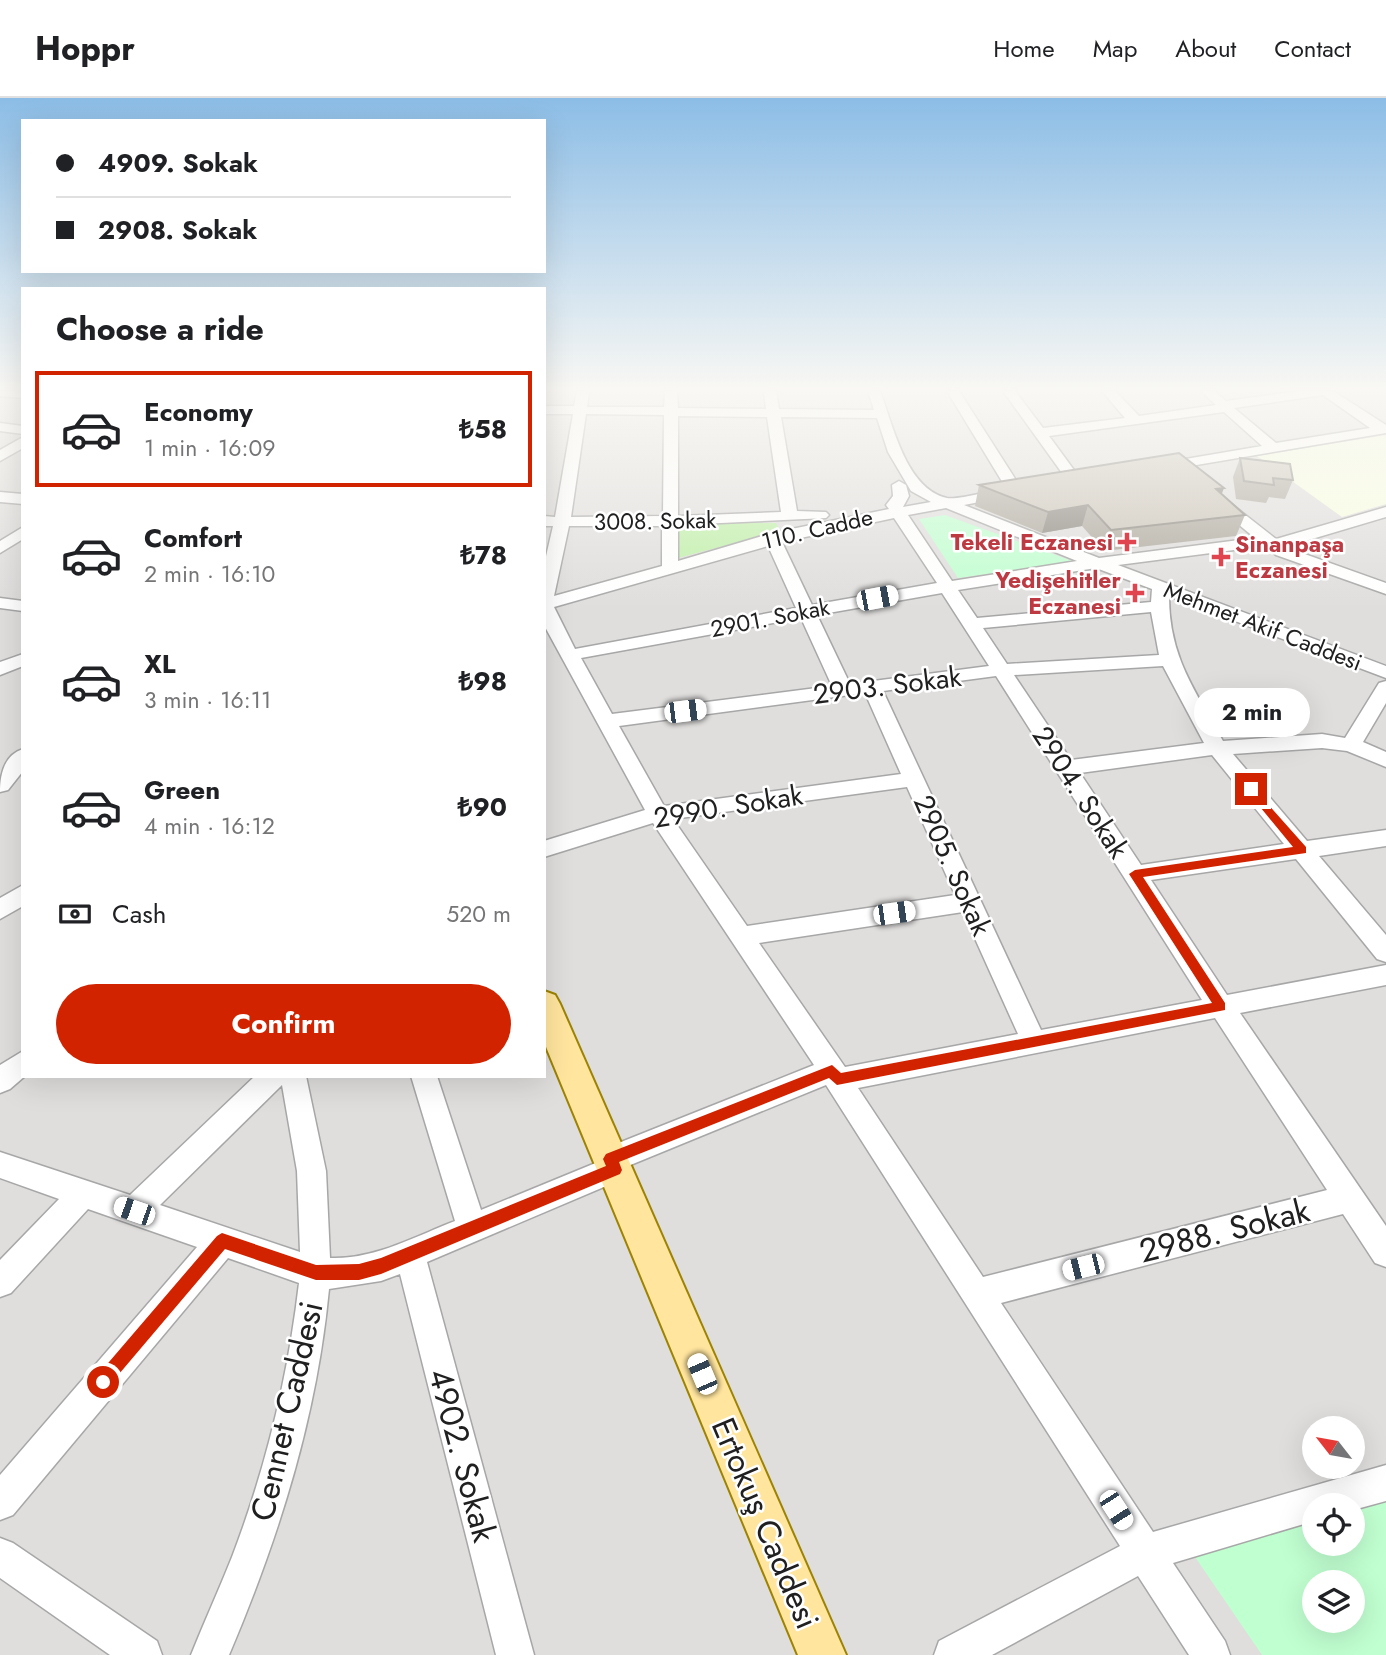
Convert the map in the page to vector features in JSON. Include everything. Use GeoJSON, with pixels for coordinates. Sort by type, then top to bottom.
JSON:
{"type":"FeatureCollection","features":[{"type":"Feature","properties":{"kind":"main road","name":"Ertokuş Caddesi"},"geometry":{"type":"LineString","coordinates":[[546,1009],[822,1655]]}},
{"type":"Feature","properties":{"kind":"street"},"geometry":{"type":"LineString","coordinates":[[546,595],[571,464]]}},
{"type":"Feature","properties":{"kind":"street"},"geometry":{"type":"LineString","coordinates":[[670,464],[670,568]]}},
{"type":"Feature","properties":{"kind":"street"},"geometry":{"type":"LineString","coordinates":[[782,464],[790,517]]}},
{"type":"Feature","properties":{"kind":"street","name":"Mehmet Akif Caddesi"},"geometry":{"type":"LineString","coordinates":[[894,464],[897,500],[911,496],[939,504]]}},
{"type":"Feature","properties":{"kind":"street","name":"Mehmet Akif Caddesi"},"geometry":{"type":"LineString","coordinates":[[901,464],[914,487],[939,504],[980,524],[1023,535],[1095,562],[1160,596],[1386,672]]}},
{"type":"Feature","properties":{"kind":"street"},"geometry":{"type":"LineString","coordinates":[[1004,464],[1022,490]]}},
{"type":"Feature","properties":{"kind":"street"},"geometry":{"type":"LineString","coordinates":[[1062,464],[1075,481]]}},
{"type":"Feature","properties":{"kind":"street"},"geometry":{"type":"LineString","coordinates":[[1150,468],[1175,464],[1270,543],[1294,557],[1386,589]]}},
{"type":"Feature","properties":{"kind":"street"},"geometry":{"type":"LineString","coordinates":[[0,490],[21,492]]}},
{"type":"Feature","properties":{"kind":"street","name":"110. Cadde"},"geometry":{"type":"LineString","coordinates":[[546,603],[897,500],[939,504],[1022,490]]}},
{"type":"Feature","properties":{"kind":"street"},"geometry":{"type":"LineString","coordinates":[[0,497],[21,499]]}},
{"type":"Feature","properties":{"kind":"street","name":"3008. Sokak"},"geometry":{"type":"LineString","coordinates":[[546,521],[790,517],[897,500]]}},
{"type":"Feature","properties":{"kind":"street","name":"2904. Sokak"},"geometry":{"type":"LineString","coordinates":[[897,500],[947,585],[1221,1007],[1386,1252]]}},
{"type":"Feature","properties":{"kind":"street"},"geometry":{"type":"LineString","coordinates":[[1270,543],[1386,512]]}},
{"type":"Feature","properties":{"kind":"street"},"geometry":{"type":"LineString","coordinates":[[1,547],[21,533]]}},
{"type":"Feature","properties":{"kind":"street"},"geometry":{"type":"LineString","coordinates":[[772,538],[844,691]]}},
{"type":"Feature","properties":{"kind":"street","name":"2901. Sokak"},"geometry":{"type":"LineString","coordinates":[[570,655],[947,585],[1095,562],[1270,543]]}},
{"type":"Feature","properties":{"kind":"street"},"geometry":{"type":"LineString","coordinates":[[1,547],[21,549]]}},
{"type":"Feature","properties":{"kind":"street"},"geometry":{"type":"LineString","coordinates":[[972,624],[1160,596],[1162,632],[1170,660],[1217,748],[1386,952]]}},
{"type":"Feature","properties":{"kind":"street"},"geometry":{"type":"LineString","coordinates":[[1,604],[21,606]]}},
{"type":"Feature","properties":{"kind":"street"},"geometry":{"type":"LineString","coordinates":[[546,608],[658,814],[834,1075],[1211,1655]]}},
{"type":"Feature","properties":{"kind":"street"},"geometry":{"type":"LineString","coordinates":[[0,669],[21,660]]}},
{"type":"Feature","properties":{"kind":"street","name":"2903. Sokak"},"geometry":{"type":"LineString","coordinates":[[606,721],[1002,670],[1170,660]]}},
{"type":"Feature","properties":{"kind":"street","name":"2905. Sokak"},"geometry":{"type":"LineString","coordinates":[[872,687],[1034,1042]]}},
{"type":"Feature","properties":{"kind":"street"},"geometry":{"type":"LineString","coordinates":[[1351,745],[1386,687]]}},
{"type":"Feature","properties":{"kind":"street"},"geometry":{"type":"LineString","coordinates":[[1066,768],[1217,748],[1322,741],[1351,745],[1386,760]]}},
{"type":"Feature","properties":{"kind":"street"},"geometry":{"type":"LineString","coordinates":[[0,785],[21,759]]}},
{"type":"Feature","properties":{"kind":"street","name":"2990. Sokak"},"geometry":{"type":"LineString","coordinates":[[546,848],[658,814],[914,779]]}},
{"type":"Feature","properties":{"kind":"street"},"geometry":{"type":"LineString","coordinates":[[0,785],[21,780]]}},
{"type":"Feature","properties":{"kind":"street"},"geometry":{"type":"LineString","coordinates":[[1135,874],[1386,838]]}},
{"type":"Feature","properties":{"kind":"street"},"geometry":{"type":"LineString","coordinates":[[0,910],[21,895]]}},
{"type":"Feature","properties":{"kind":"street"},"geometry":{"type":"LineString","coordinates":[[740,936],[970,902]]}},
{"type":"Feature","properties":{"kind":"street"},"geometry":{"type":"LineString","coordinates":[[0,1165],[316,1273],[359,1272],[472,1229],[613,1164],[834,1075],[1034,1042],[1386,975]]}},
{"type":"Feature","properties":{"kind":"street"},"geometry":{"type":"LineString","coordinates":[[0,1081],[21,1064]]}},
{"type":"Feature","properties":{"kind":"street"},"geometry":{"type":"LineString","coordinates":[[134,1211],[271,1078]]}},
{"type":"Feature","properties":{"kind":"street","name":"Cennet Caddesi"},"geometry":{"type":"LineString","coordinates":[[210,1655],[233,1605],[264,1518],[292,1416],[308,1342],[316,1273],[316,1229],[310,1149],[293,1078]]}},
{"type":"Feature","properties":{"kind":"street"},"geometry":{"type":"LineString","coordinates":[[425,1078],[472,1229]]}},
{"type":"Feature","properties":{"kind":"street"},"geometry":{"type":"LineString","coordinates":[[0,1282],[83,1194]]}},
{"type":"Feature","properties":{"kind":"street","name":"2988. Sokak"},"geometry":{"type":"LineString","coordinates":[[976,1294],[1350,1198]]}},
{"type":"Feature","properties":{"kind":"street"},"geometry":{"type":"LineString","coordinates":[[0,1502],[222,1241]]}},
{"type":"Feature","properties":{"kind":"street","name":"4902. Sokak"},"geometry":{"type":"LineString","coordinates":[[410,1254],[515,1655]]}},
{"type":"Feature","properties":{"kind":"street"},"geometry":{"type":"LineString","coordinates":[[953,1655],[1144,1553],[1386,1483]]}},
{"type":"Feature","properties":{"kind":"street"},"geometry":{"type":"LineString","coordinates":[[0,1556],[142,1655]]}},
{"type":"Feature","properties":{"kind":"shaded area"},"geometry":{"type":"Polygon","coordinates":[[[0,464],[21,464],[21,1078],[546,1078],[546,464],[1386,464],[1386,1655],[0,1655],[0,464]]]}},
{"type":"Feature","properties":{"kind":"shaded area"},"geometry":{"type":"Polygon","coordinates":[[[1268,464],[1386,464],[1386,504],[1342,517],[1268,464]]]}},
{"type":"Feature","properties":{"kind":"green space"},"geometry":{"type":"Polygon","coordinates":[[[945,515],[1075,562],[958,578],[919,519],[945,515]]]}},
{"type":"Feature","properties":{"kind":"green space"},"geometry":{"type":"Polygon","coordinates":[[[776,523],[780,531],[674,559],[673,524],[776,523]]]}},
{"type":"Feature","properties":{"kind":"green space"},"geometry":{"type":"Polygon","coordinates":[[[1386,1497],[1386,1655],[1262,1655],[1191,1551],[1302,1520],[1302,1556],[1365,1556],[1365,1503],[1386,1497]]]}},
{"type":"Feature","properties":{"kind":"building"},"geometry":{"type":"Polygon","coordinates":[[[1112,464],[1193,464],[1224,488],[1216,489],[1245,515],[1111,530],[1088,505],[1048,512],[979,485],[1112,464]]]}},
{"type":"Feature","properties":{"kind":"building"},"geometry":{"type":"Polygon","coordinates":[[[1241,464],[1290,464],[1293,480],[1273,478],[1274,485],[1244,481],[1241,464]]]}},
{"type":"Feature","properties":{"kind":"place","name":"Tekeli Eczanesi"},"geometry":{"type":"Point","coordinates":[1127,542]}},
{"type":"Feature","properties":{"kind":"place","name":"Sinanpaşa Eczanesi"},"geometry":{"type":"Point","coordinates":[1221,557]}},
{"type":"Feature","properties":{"kind":"place","name":"Yedişehitler Eczanesi"},"geometry":{"type":"Point","coordinates":[1135,593]}},
{"type":"Feature","properties":{"kind":"route"},"geometry":{"type":"LineString","coordinates":[[103,1382],[222,1241],[316,1273],[359,1272],[381,1266],[615,1170],[611,1159],[832,1070],[837,1080],[1221,1007],[1135,874],[1302,850],[1251,789]]}}]}
